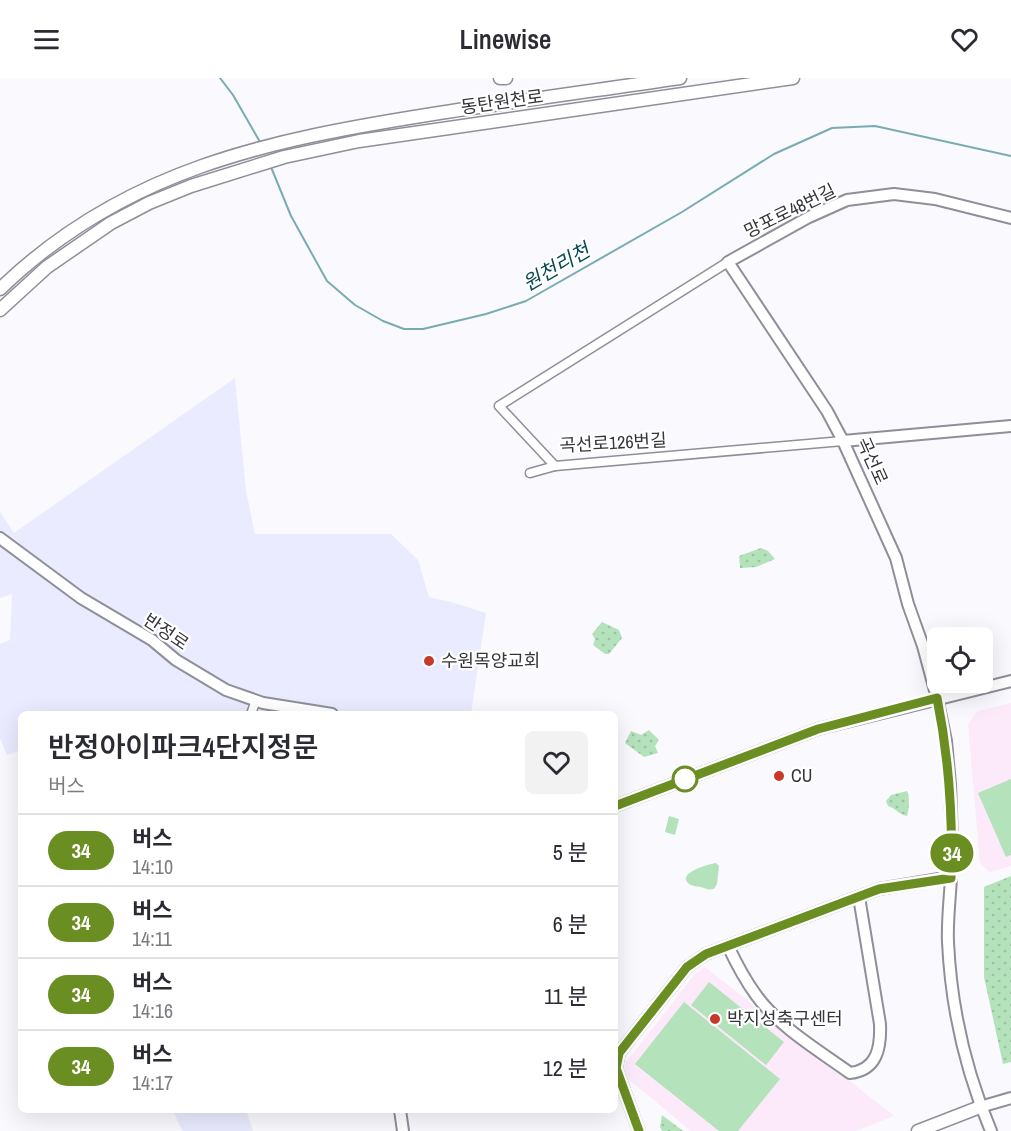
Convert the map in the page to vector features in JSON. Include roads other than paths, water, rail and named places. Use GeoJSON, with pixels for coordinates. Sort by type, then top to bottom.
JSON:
{"type":"FeatureCollection","features":[{"type":"Feature","properties":{"kind":"main road"},"geometry":{"type":"LineString","coordinates":[[501,78],[506,78]]}},
{"type":"Feature","properties":{"kind":"main road","name":"동탄원천로"},"geometry":{"type":"LineString","coordinates":[[0,289],[41,252],[105,208],[185,171],[278,143],[353,127],[680,78]]}},
{"type":"Feature","properties":{"kind":"main road","name":"동탄원천로"},"geometry":{"type":"LineString","coordinates":[[0,310],[47,267],[111,223],[149,203],[191,186],[284,157],[359,141],[793,78]]}},
{"type":"Feature","properties":{"kind":"main road"},"geometry":{"type":"LineString","coordinates":[[918,1131],[980,1107]]}},
{"type":"Feature","properties":{"kind":"street","name":"망포로48번길"},"geometry":{"type":"LineString","coordinates":[[728,262],[809,217],[847,200],[894,195],[935,199],[1011,218]]}},
{"type":"Feature","properties":{"kind":"street","name":"곡선로"},"geometry":{"type":"LineString","coordinates":[[728,262],[827,411],[843,441],[896,558],[908,604],[923,646],[946,741],[950,784],[952,843],[948,940],[956,1018],[980,1107],[991,1131]]}},
{"type":"Feature","properties":{"kind":"street","name":"곡선로126번길"},"geometry":{"type":"LineString","coordinates":[[728,262],[499,406],[555,466],[843,441]]}},
{"type":"Feature","properties":{"kind":"street"},"geometry":{"type":"LineString","coordinates":[[843,441],[1011,426]]}},
{"type":"Feature","properties":{"kind":"street"},"geometry":{"type":"LineString","coordinates":[[530,473],[555,466]]}},
{"type":"Feature","properties":{"kind":"street","name":"반정로"},"geometry":{"type":"LineString","coordinates":[[0,538],[81,598],[152,640],[176,660],[226,690],[256,700],[316,711]]}},
{"type":"Feature","properties":{"kind":"street"},"geometry":{"type":"LineString","coordinates":[[618,805],[818,729],[1011,681]]}},
{"type":"Feature","properties":{"kind":"street"},"geometry":{"type":"LineString","coordinates":[[252,711],[256,700]]}},
{"type":"Feature","properties":{"kind":"street"},"geometry":{"type":"LineString","coordinates":[[618,1058],[619,1053],[687,967],[706,954],[879,889],[951,878]]}},
{"type":"Feature","properties":{"kind":"street"},"geometry":{"type":"LineString","coordinates":[[728,946],[738,968],[757,996],[777,1018],[850,1073],[862,1071],[874,1060],[880,1041],[880,1024],[859,897]]}},
{"type":"Feature","properties":{"kind":"street"},"geometry":{"type":"LineString","coordinates":[[618,1073],[639,1131]]}},
{"type":"Feature","properties":{"kind":"street"},"geometry":{"type":"LineString","coordinates":[[980,1107],[1011,1098]]}},
{"type":"Feature","properties":{"kind":"street"},"geometry":{"type":"LineString","coordinates":[[400,1113],[403,1131]]}},
{"type":"Feature","properties":{"kind":"waterway","name":"원천리천"},"geometry":{"type":"LineString","coordinates":[[220,78],[233,95],[260,142]]}},
{"type":"Feature","properties":{"kind":"waterway","name":"원천리천"},"geometry":{"type":"LineString","coordinates":[[271,167],[291,216],[327,281],[355,305],[383,321],[404,329],[423,329],[486,314],[526,301],[682,212],[774,154],[832,128],[875,126],[1011,156]]}},
{"type":"Feature","properties":{"kind":"place","name":"수원목양교회"},"geometry":{"type":"Point","coordinates":[429,661]}},
{"type":"Feature","properties":{"kind":"place","name":"CU"},"geometry":{"type":"Point","coordinates":[779,776]}},
{"type":"Feature","properties":{"kind":"place","name":"박지성축구센터"},"geometry":{"type":"Point","coordinates":[715,1019]}}]}
